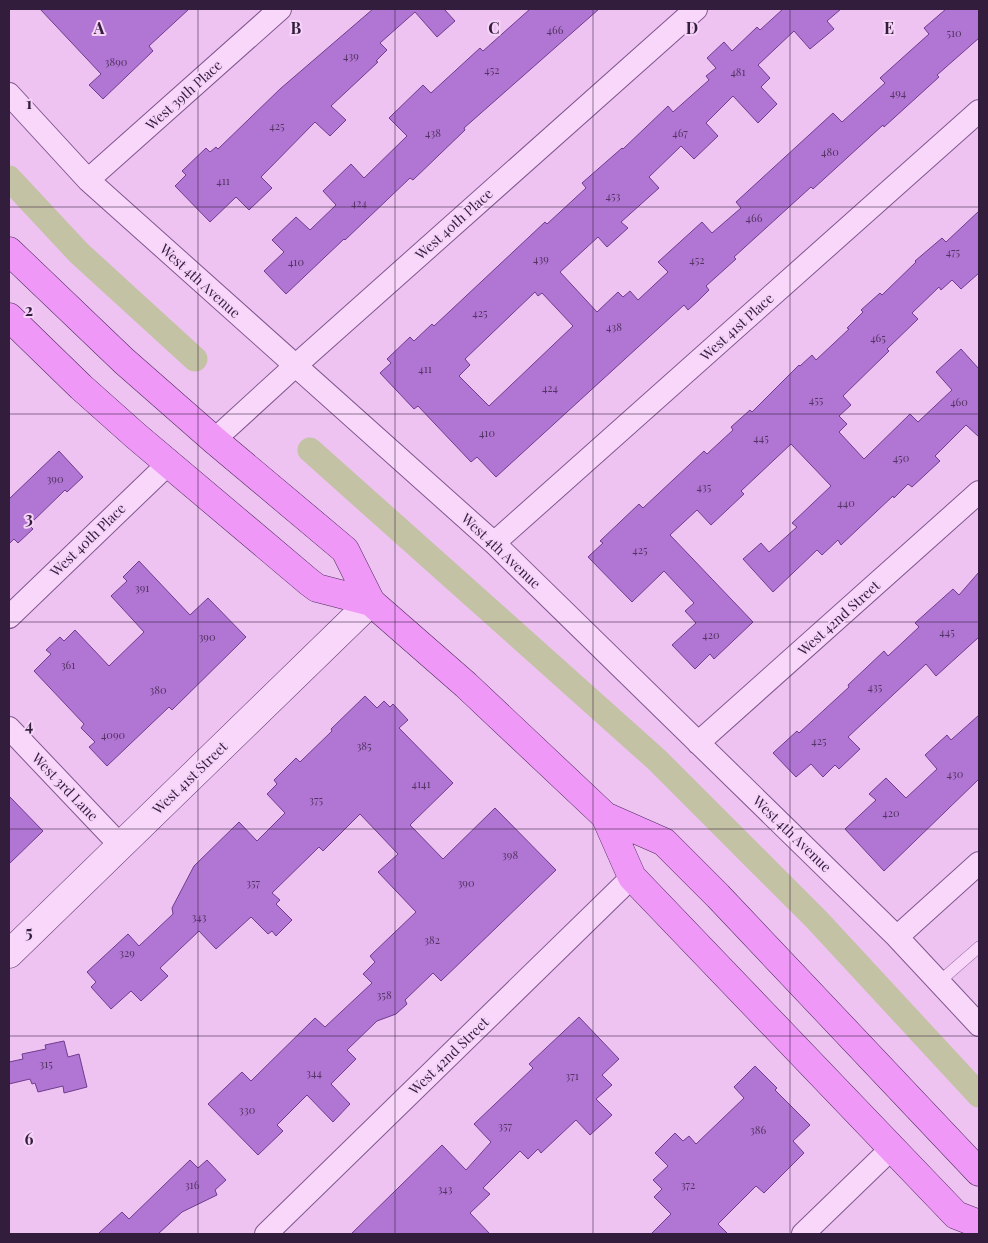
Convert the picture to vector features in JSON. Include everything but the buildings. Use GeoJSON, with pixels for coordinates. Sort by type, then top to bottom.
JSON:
{"type":"FeatureCollection","features":[{"type":"Feature","properties":{"kind":"main road"},"geometry":{"type":"LineString","coordinates":[[9,251],[124,361],[214,440],[345,550],[371,602],[466,685],[604,816],[664,842],[718,896],[979,1172]]}},
{"type":"Feature","properties":{"kind":"main road"},"geometry":{"type":"LineString","coordinates":[[9,317],[81,387],[168,464],[317,588],[371,602]]}},
{"type":"Feature","properties":{"kind":"main road"},"geometry":{"type":"LineString","coordinates":[[604,816],[632,877],[956,1215],[979,1224]]}},
{"type":"Feature","properties":{"kind":"street","name":"West 39th Place"},"geometry":{"type":"LineString","coordinates":[[88,180],[280,9]]}},
{"type":"Feature","properties":{"kind":"street","name":"West 40th Place"},"geometry":{"type":"LineString","coordinates":[[214,440],[696,9]]}},
{"type":"Feature","properties":{"kind":"street","name":"West 4th Avenue"},"geometry":{"type":"LineString","coordinates":[[9,94],[88,180],[494,543],[897,936],[979,1024]]}},
{"type":"Feature","properties":{"kind":"street","name":"West 41st Place"},"geometry":{"type":"LineString","coordinates":[[494,543],[979,111]]}},
{"type":"Feature","properties":{"kind":"street","name":"West 40th Place"},"geometry":{"type":"LineString","coordinates":[[9,617],[168,464]]}},
{"type":"Feature","properties":{"kind":"street","name":"West 42nd Street"},"geometry":{"type":"LineString","coordinates":[[698,743],[979,492]]}},
{"type":"Feature","properties":{"kind":"street","name":"West 41st Street"},"geometry":{"type":"LineString","coordinates":[[9,954],[371,602]]}},
{"type":"Feature","properties":{"kind":"street","name":"West 3rd Lane"},"geometry":{"type":"LineString","coordinates":[[9,728],[121,846]]}},
{"type":"Feature","properties":{"kind":"street"},"geometry":{"type":"LineString","coordinates":[[897,936],[979,863]]}},
{"type":"Feature","properties":{"kind":"street","name":"West 42nd Street"},"geometry":{"type":"LineString","coordinates":[[266,1234],[632,877]]}},
{"type":"Feature","properties":{"kind":"street"},"geometry":{"type":"LineString","coordinates":[[803,1234],[892,1148]]}},
{"type":"Feature","properties":{"kind":"lane"},"geometry":{"type":"LineString","coordinates":[[940,982],[979,947]]}},
{"type":"Feature","properties":{"kind":"waterway"},"geometry":{"type":"LineString","coordinates":[[9,178],[79,253],[195,359]]}},
{"type":"Feature","properties":{"kind":"waterway"},"geometry":{"type":"LineString","coordinates":[[310,450],[656,759],[817,920],[979,1095]]}}]}
